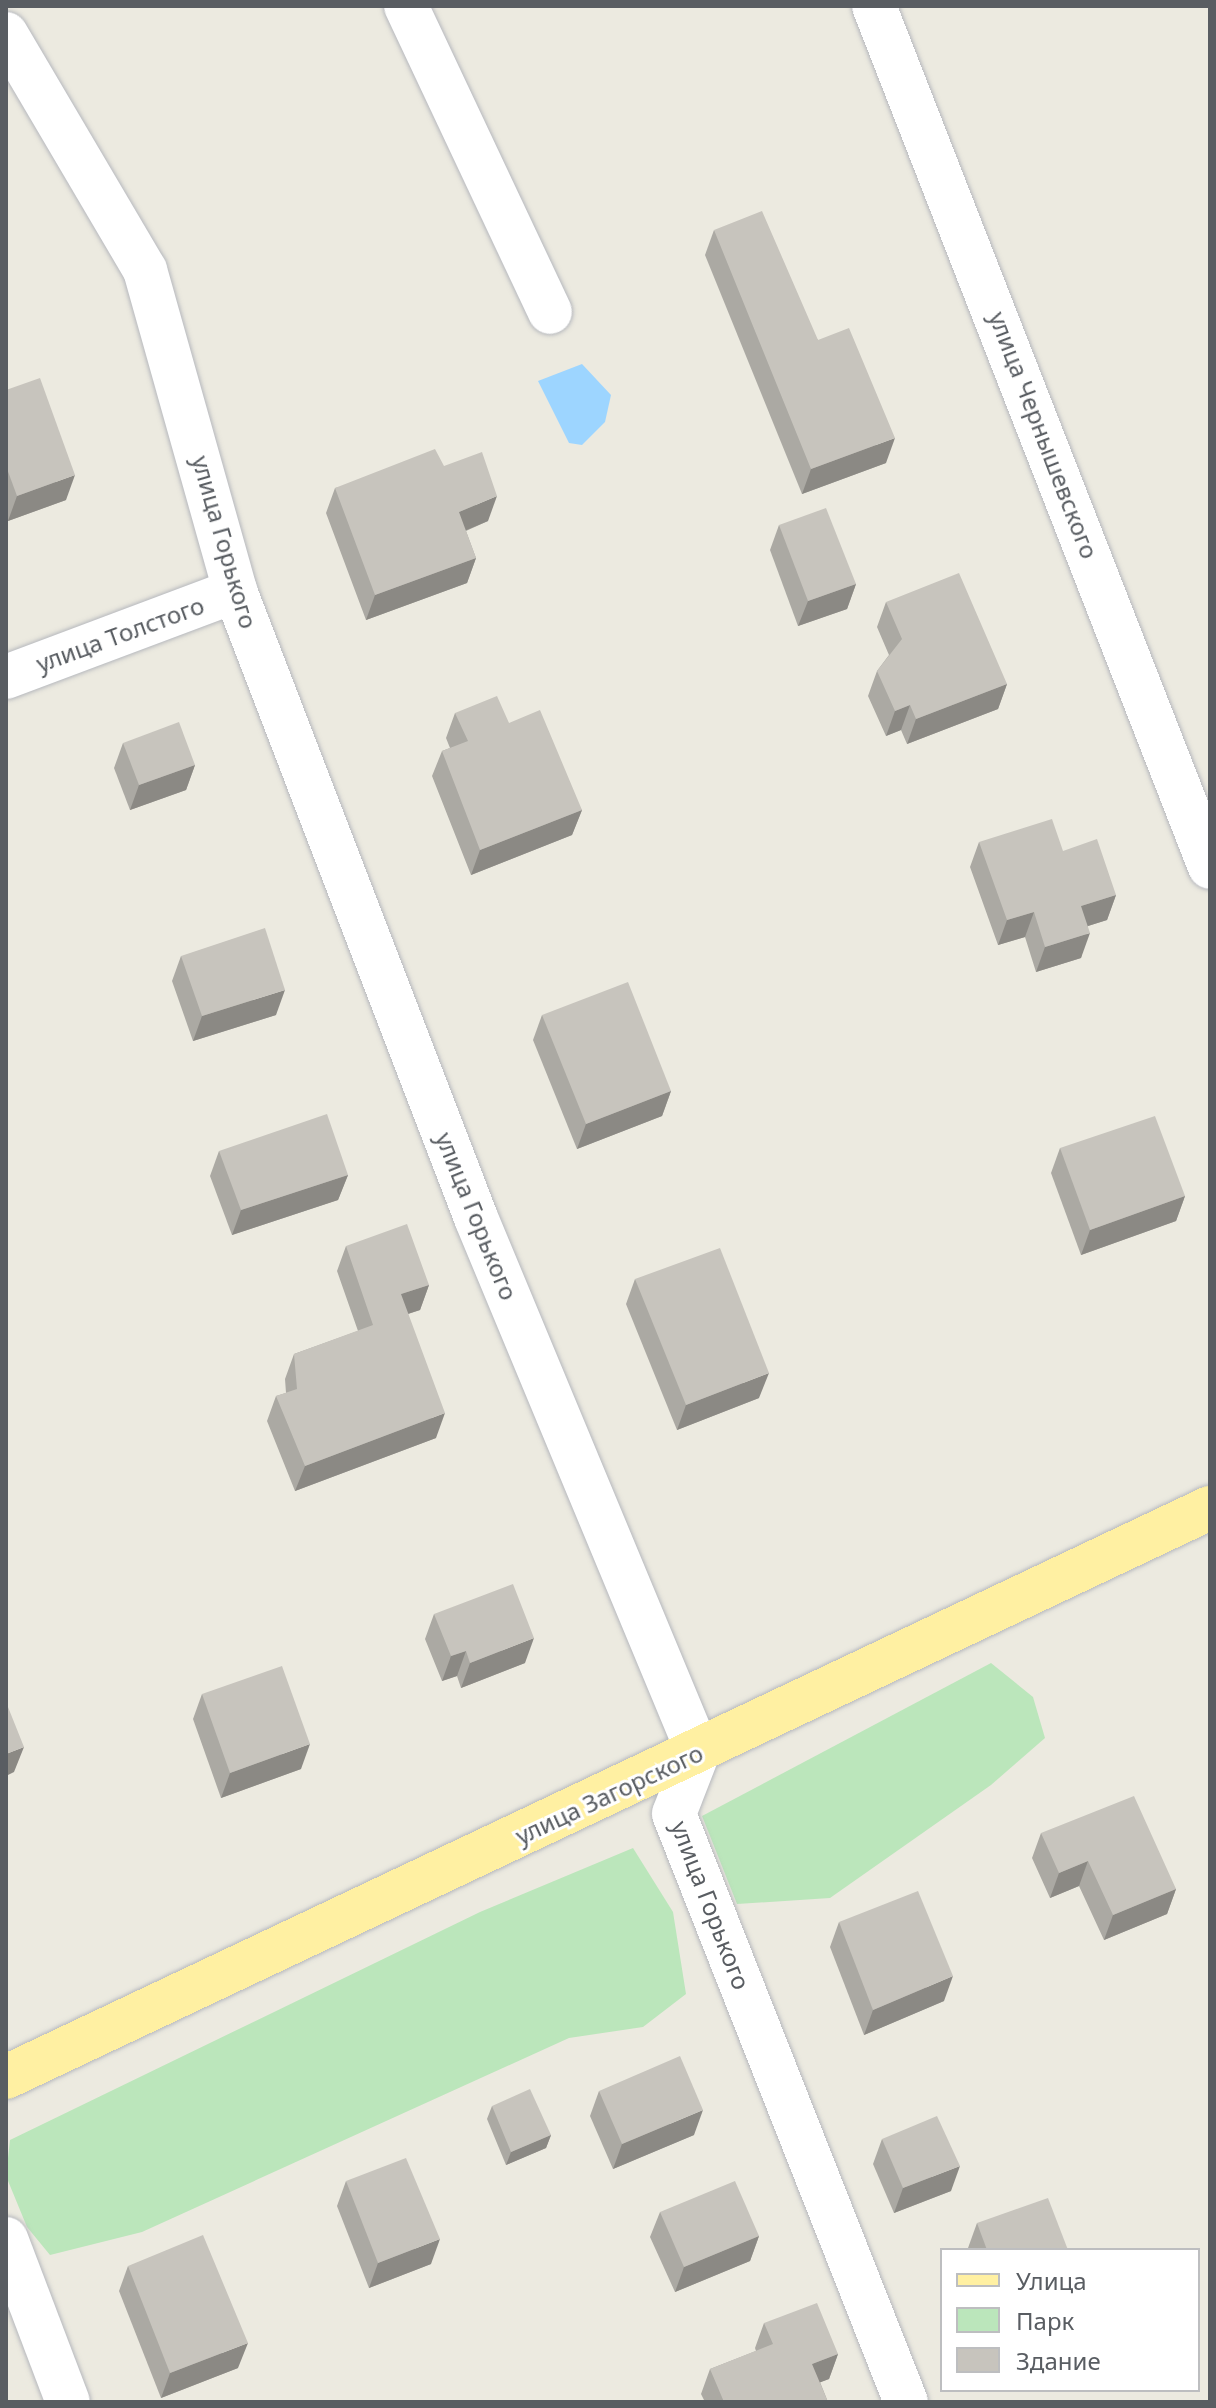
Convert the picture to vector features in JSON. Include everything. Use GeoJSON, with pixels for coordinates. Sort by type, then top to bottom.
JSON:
{"type":"FeatureCollection","features":[{"type":"Feature","properties":{"kind":"main road","name":"улица Загорского"},"geometry":{"type":"LineString","coordinates":[[6,2077],[1210,1508]]}},
{"type":"Feature","properties":{"kind":"street"},"geometry":{"type":"LineString","coordinates":[[406,6],[550,312]]}},
{"type":"Feature","properties":{"kind":"street","name":"улица Чернышевского"},"geometry":{"type":"LineString","coordinates":[[874,6],[1210,867]]}},
{"type":"Feature","properties":{"kind":"street","name":"улица Горького"},"geometry":{"type":"LineString","coordinates":[[6,34],[145,270],[235,591],[476,1218],[698,1752],[674,1814],[906,2402]]}},
{"type":"Feature","properties":{"kind":"street","name":"улица Толстого"},"geometry":{"type":"LineString","coordinates":[[6,677],[235,591]]}},
{"type":"Feature","properties":{"kind":"street"},"geometry":{"type":"LineString","coordinates":[[6,2239],[68,2402]]}},
{"type":"Feature","properties":{"kind":"green space"},"geometry":{"type":"Polygon","coordinates":[[[991,1663],[1033,1697],[1045,1738],[991,1785],[830,1898],[737,1904],[702,1816],[991,1663]]]}},
{"type":"Feature","properties":{"kind":"green space"},"geometry":{"type":"Polygon","coordinates":[[[633,1848],[673,1912],[686,1994],[643,2027],[569,2038],[142,2232],[50,2255],[27,2227],[6,2176],[10,2140],[480,1912],[633,1848]]]}},
{"type":"Feature","properties":{"kind":"water"},"geometry":{"type":"Polygon","coordinates":[[[582,364],[611,395],[605,422],[582,445],[569,443],[538,381],[582,364]]]}},
{"type":"Feature","properties":{"kind":"building"},"geometry":{"type":"Polygon","coordinates":[[[762,211],[818,340],[849,328],[895,438],[811,469],[714,230],[762,211]]]}},
{"type":"Feature","properties":{"kind":"building"},"geometry":{"type":"Polygon","coordinates":[[[40,378],[75,475],[17,496],[6,466],[6,390],[40,378]]]}},
{"type":"Feature","properties":{"kind":"building"},"geometry":{"type":"Polygon","coordinates":[[[435,449],[444,466],[482,452],[497,496],[459,512],[476,558],[375,595],[335,488],[435,449]]]}},
{"type":"Feature","properties":{"kind":"building"},"geometry":{"type":"Polygon","coordinates":[[[826,508],[856,584],[808,601],[779,525],[826,508]]]}},
{"type":"Feature","properties":{"kind":"building"},"geometry":{"type":"Polygon","coordinates":[[[959,573],[1007,684],[916,719],[910,705],[895,711],[877,671],[902,639],[886,602],[959,573]]]}},
{"type":"Feature","properties":{"kind":"building"},"geometry":{"type":"Polygon","coordinates":[[[497,696],[509,723],[540,710],[582,810],[480,850],[442,751],[468,741],[455,713],[497,696]]]}},
{"type":"Feature","properties":{"kind":"building"},"geometry":{"type":"Polygon","coordinates":[[[179,722],[195,765],[139,785],[123,743],[179,722]]]}},
{"type":"Feature","properties":{"kind":"building"},"geometry":{"type":"Polygon","coordinates":[[[1052,819],[1063,851],[1097,839],[1116,895],[1081,906],[1090,933],[1045,947],[1034,912],[1007,920],[979,842],[1052,819]]]}},
{"type":"Feature","properties":{"kind":"building"},"geometry":{"type":"Polygon","coordinates":[[[265,928],[285,990],[202,1016],[181,956],[265,928]]]}},
{"type":"Feature","properties":{"kind":"building"},"geometry":{"type":"Polygon","coordinates":[[[628,982],[671,1091],[586,1124],[542,1015],[628,982]]]}},
{"type":"Feature","properties":{"kind":"building"},"geometry":{"type":"Polygon","coordinates":[[[327,1114],[348,1175],[241,1210],[219,1151],[327,1114]]]}},
{"type":"Feature","properties":{"kind":"building"},"geometry":{"type":"Polygon","coordinates":[[[1155,1116],[1185,1196],[1090,1230],[1060,1148],[1155,1116]]]}},
{"type":"Feature","properties":{"kind":"building"},"geometry":{"type":"Polygon","coordinates":[[[407,1224],[429,1285],[401,1294],[445,1413],[305,1466],[276,1396],[297,1389],[294,1354],[373,1325],[346,1246],[407,1224]]]}},
{"type":"Feature","properties":{"kind":"building"},"geometry":{"type":"Polygon","coordinates":[[[720,1248],[769,1373],[686,1405],[635,1279],[720,1248]]]}},
{"type":"Feature","properties":{"kind":"building"},"geometry":{"type":"Polygon","coordinates":[[[513,1584],[534,1638],[470,1663],[466,1651],[451,1656],[434,1614],[513,1584]]]}},
{"type":"Feature","properties":{"kind":"building"},"geometry":{"type":"Polygon","coordinates":[[[282,1666],[310,1744],[230,1773],[202,1694],[282,1666]]]}},
{"type":"Feature","properties":{"kind":"building"},"geometry":{"type":"Polygon","coordinates":[[[6,1702],[24,1747],[6,1754],[6,1702]]]}},
{"type":"Feature","properties":{"kind":"building"},"geometry":{"type":"Polygon","coordinates":[[[1134,1796],[1176,1889],[1113,1915],[1088,1861],[1059,1873],[1041,1833],[1134,1796]]]}},
{"type":"Feature","properties":{"kind":"building"},"geometry":{"type":"Polygon","coordinates":[[[918,1891],[953,1976],[873,2010],[839,1922],[918,1891]]]}},
{"type":"Feature","properties":{"kind":"building"},"geometry":{"type":"Polygon","coordinates":[[[680,2056],[703,2110],[622,2144],[599,2091],[680,2056]]]}},
{"type":"Feature","properties":{"kind":"building"},"geometry":{"type":"Polygon","coordinates":[[[530,2089],[551,2135],[511,2152],[492,2106],[530,2089]]]}},
{"type":"Feature","properties":{"kind":"building"},"geometry":{"type":"Polygon","coordinates":[[[937,2116],[960,2166],[903,2188],[882,2139],[937,2116]]]}},
{"type":"Feature","properties":{"kind":"building"},"geometry":{"type":"Polygon","coordinates":[[[406,2158],[440,2239],[378,2263],[346,2181],[406,2158]]]}},
{"type":"Feature","properties":{"kind":"building"},"geometry":{"type":"Polygon","coordinates":[[[735,2181],[759,2236],[684,2267],[660,2212],[735,2181]]]}},
{"type":"Feature","properties":{"kind":"building"},"geometry":{"type":"Polygon","coordinates":[[[1048,2198],[1067,2248],[986,2248],[977,2223],[1048,2198]]]}},
{"type":"Feature","properties":{"kind":"building"},"geometry":{"type":"Polygon","coordinates":[[[203,2235],[248,2343],[170,2373],[128,2266],[203,2235]]]}},
{"type":"Feature","properties":{"kind":"building"},"geometry":{"type":"Polygon","coordinates":[[[817,2303],[838,2354],[812,2364],[828,2402],[724,2402],[710,2369],[773,2344],[764,2323],[817,2303]]]}}]}
